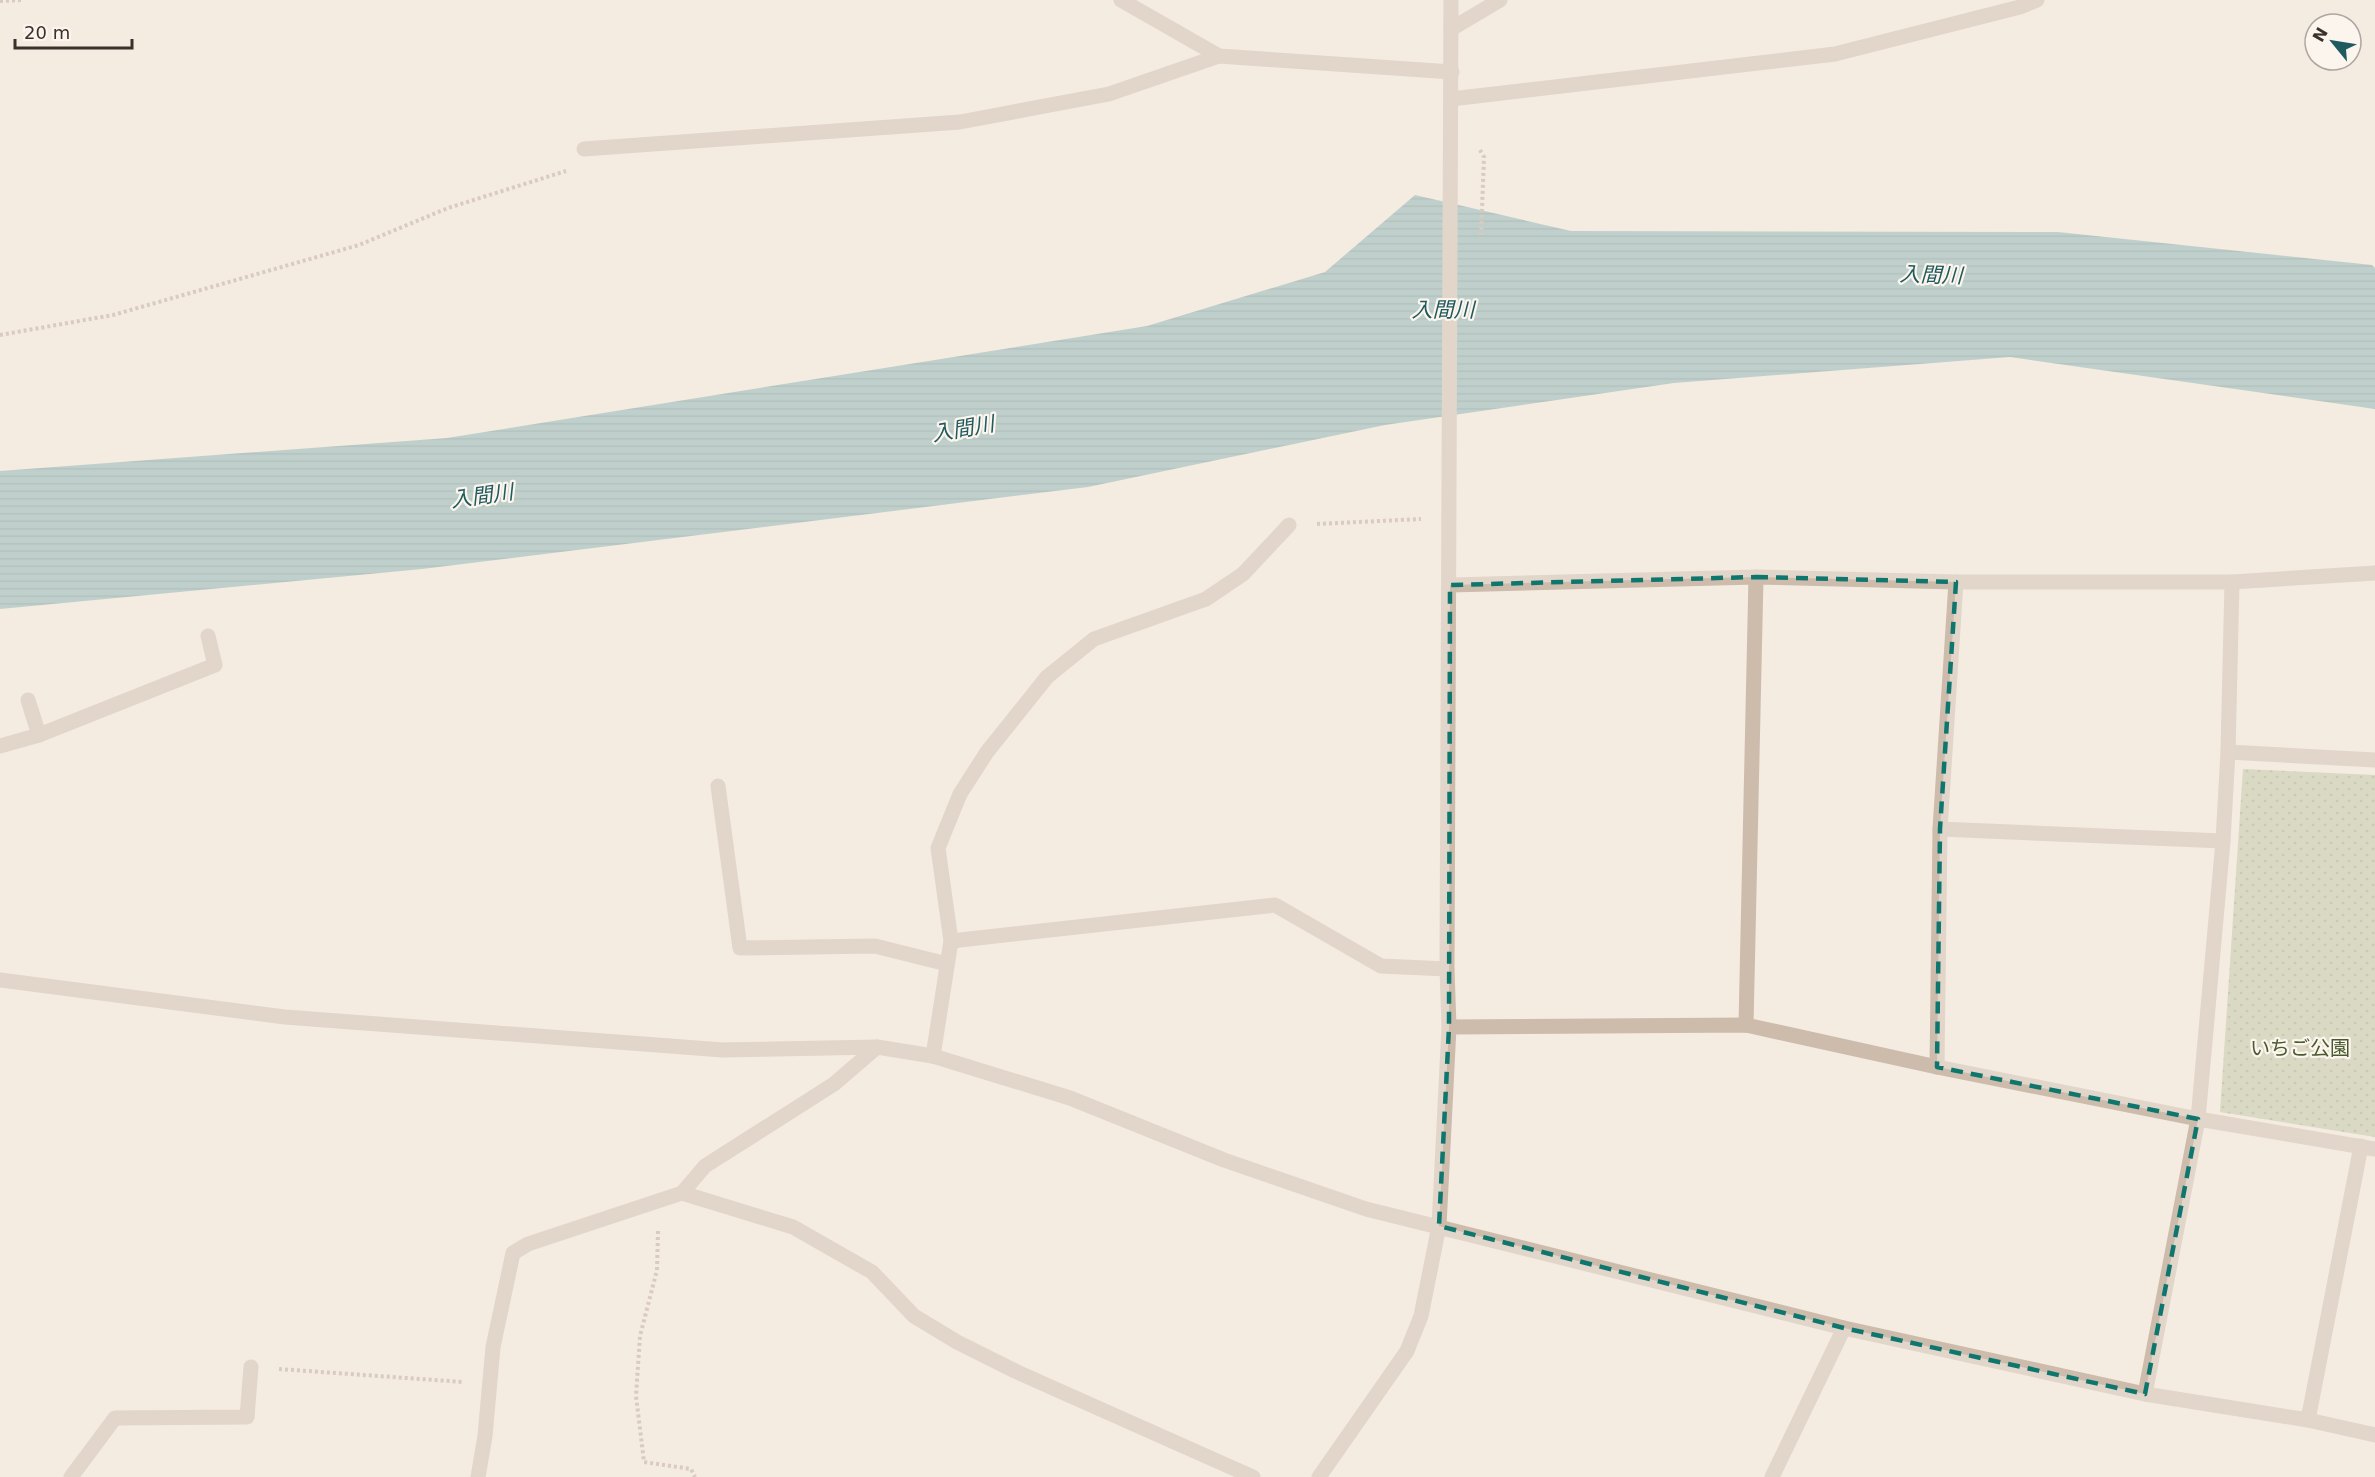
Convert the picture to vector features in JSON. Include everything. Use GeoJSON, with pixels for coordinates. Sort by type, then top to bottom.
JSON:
{"type":"FeatureCollection","features":[{"type":"Feature","properties":{"kind":"street"},"geometry":{"type":"LineString","coordinates":[[1121,0],[1219,56]]}},
{"type":"Feature","properties":{"kind":"street"},"geometry":{"type":"LineString","coordinates":[[1319,1477],[1407,1351],[1421,1316],[1439,1226],[1449,1027],[1447,969],[1451,0]]}},
{"type":"Feature","properties":{"kind":"street"},"geometry":{"type":"LineString","coordinates":[[1451,29],[1500,0]]}},
{"type":"Feature","properties":{"kind":"street"},"geometry":{"type":"LineString","coordinates":[[1452,99],[1835,54],[2020,7],[2037,0]]}},
{"type":"Feature","properties":{"kind":"street"},"geometry":{"type":"LineString","coordinates":[[584,149],[960,122],[1109,94],[1219,56],[1452,72]]}},
{"type":"Feature","properties":{"kind":"street"},"geometry":{"type":"LineString","coordinates":[[933,1056],[951,941],[938,848],[960,794],[987,752],[1047,676],[1094,639],[1206,599],[1243,574],[1289,525]]}},
{"type":"Feature","properties":{"kind":"street"},"geometry":{"type":"LineString","coordinates":[[1450,585],[1756,577],[1956,582],[2232,582],[2375,573]]}},
{"type":"Feature","properties":{"kind":"street"},"geometry":{"type":"LineString","coordinates":[[1746,1025],[1756,577]]}},
{"type":"Feature","properties":{"kind":"street"},"geometry":{"type":"LineString","coordinates":[[1937,1067],[1940,829],[1956,582]]}},
{"type":"Feature","properties":{"kind":"street"},"geometry":{"type":"LineString","coordinates":[[2145,1394],[2198,1119],[2223,841],[2228,752],[2232,582]]}},
{"type":"Feature","properties":{"kind":"street"},"geometry":{"type":"LineString","coordinates":[[0,746],[39,735],[215,665],[208,636]]}},
{"type":"Feature","properties":{"kind":"street"},"geometry":{"type":"LineString","coordinates":[[28,700],[39,735]]}},
{"type":"Feature","properties":{"kind":"street"},"geometry":{"type":"LineString","coordinates":[[2228,752],[2375,760]]}},
{"type":"Feature","properties":{"kind":"street"},"geometry":{"type":"LineString","coordinates":[[718,786],[740,948],[875,946],[947,964]]}},
{"type":"Feature","properties":{"kind":"street"},"geometry":{"type":"LineString","coordinates":[[1940,829],[2223,841]]}},
{"type":"Feature","properties":{"kind":"street"},"geometry":{"type":"LineString","coordinates":[[951,941],[1275,905],[1381,966],[1447,969]]}},
{"type":"Feature","properties":{"kind":"street"},"geometry":{"type":"LineString","coordinates":[[0,980],[285,1017],[723,1050],[877,1047],[933,1056],[1070,1098],[1224,1160],[1366,1209],[1844,1329],[2145,1394],[2308,1420],[2375,1434]]}},
{"type":"Feature","properties":{"kind":"street"},"geometry":{"type":"LineString","coordinates":[[1449,1027],[1746,1025],[1937,1067],[2198,1119],[2368,1148],[2308,1420]]}},
{"type":"Feature","properties":{"kind":"street"},"geometry":{"type":"LineString","coordinates":[[478,1477],[493,1347],[513,1253],[528,1244],[682,1193],[705,1166],[834,1084],[877,1047]]}},
{"type":"Feature","properties":{"kind":"street"},"geometry":{"type":"LineString","coordinates":[[682,1193],[793,1227],[872,1272],[914,1316],[957,1342],[1015,1371],[1253,1477]]}},
{"type":"Feature","properties":{"kind":"street"},"geometry":{"type":"LineString","coordinates":[[1772,1477],[1844,1329]]}},
{"type":"Feature","properties":{"kind":"street"},"geometry":{"type":"LineString","coordinates":[[71,1477],[115,1418],[247,1417],[251,1367]]}},
{"type":"Feature","properties":{"kind":"path"},"geometry":{"type":"LineString","coordinates":[[0,0],[23,0]]}},
{"type":"Feature","properties":{"kind":"path"},"geometry":{"type":"LineString","coordinates":[[0,335],[112,315],[359,245],[448,208],[572,169],[584,149]]}},
{"type":"Feature","properties":{"kind":"path"},"geometry":{"type":"LineString","coordinates":[[1289,525],[1450,518]]}},
{"type":"Feature","properties":{"kind":"path"},"geometry":{"type":"LineString","coordinates":[[659,1201],[657,1270],[640,1336],[636,1396],[644,1462],[691,1469],[695,1477]]}},
{"type":"Feature","properties":{"kind":"path"},"geometry":{"type":"LineString","coordinates":[[251,1367],[490,1383]]}},
{"type":"Feature","properties":{"kind":"highlighted area"},"geometry":{"type":"Polygon","coordinates":[[[1756,577],[1956,582],[1940,829],[1937,1067],[2198,1119],[2145,1394],[1844,1328],[1439,1226],[1449,1027],[1450,585],[1756,577]]]}},
{"type":"Feature","properties":{"kind":"green space","name":"いちご公園"},"geometry":{"type":"Polygon","coordinates":[[[2243,769],[2375,775],[2375,1137],[2220,1112],[2243,769]]]}},
{"type":"Feature","properties":{"kind":"water","name":"入間川"},"geometry":{"type":"Polygon","coordinates":[[[1415,195],[1571,231],[2058,232],[2372,265],[2375,268],[2375,409],[2010,357],[1674,383],[1385,425],[1088,487],[422,569],[0,609],[0,471],[447,438],[1147,326],[1325,272],[1415,195]]]}}]}
